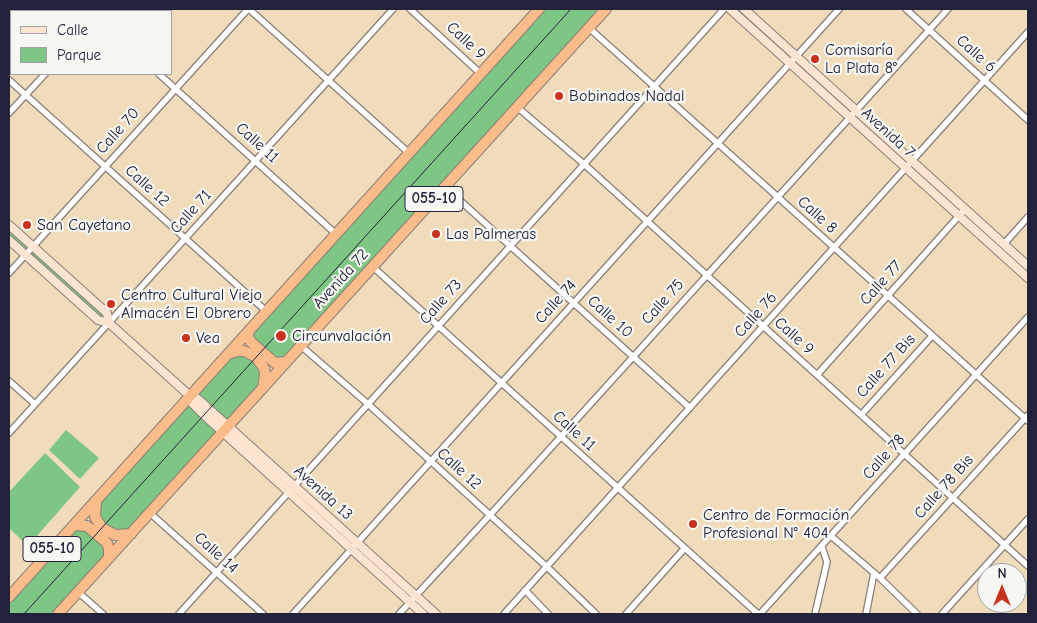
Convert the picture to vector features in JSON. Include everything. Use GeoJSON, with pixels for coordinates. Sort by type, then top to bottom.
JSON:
{"type":"FeatureCollection","features":[{"type":"Feature","properties":{"kind":"highway","name":"Avenida 72"},"geometry":{"type":"LineString","coordinates":[[9,597],[539,9]]}},
{"type":"Feature","properties":{"kind":"highway","name":"Avenida 72"},"geometry":{"type":"LineString","coordinates":[[58,614],[606,9]]}},
{"type":"Feature","properties":{"kind":"highway"},"geometry":{"type":"LineString","coordinates":[[248,331],[248,337],[251,342],[275,363],[286,362]]}},
{"type":"Feature","properties":{"kind":"highway"},"geometry":{"type":"LineString","coordinates":[[227,354],[238,351],[256,357],[264,368],[265,375],[262,388]]}},
{"type":"Feature","properties":{"kind":"highway"},"geometry":{"type":"LineString","coordinates":[[96,501],[95,517],[102,528],[115,536],[131,534]]}},
{"type":"Feature","properties":{"kind":"highway"},"geometry":{"type":"LineString","coordinates":[[74,525],[87,526],[102,538],[107,543],[109,558]]}},
{"type":"Feature","properties":{"kind":"main road","name":"Avenida 7"},"geometry":{"type":"LineString","coordinates":[[730,9],[849,116],[965,209],[1028,266]]}},
{"type":"Feature","properties":{"kind":"main road","name":"Avenida 7"},"geometry":{"type":"LineString","coordinates":[[744,9],[855,110],[959,216],[1028,278]]}},
{"type":"Feature","properties":{"kind":"main road","name":"Avenida 13"},"geometry":{"type":"LineString","coordinates":[[9,225],[107,313],[108,323]]}},
{"type":"Feature","properties":{"kind":"main road","name":"Avenida 13"},"geometry":{"type":"LineString","coordinates":[[9,240],[98,320],[108,323],[190,396],[193,404],[226,429],[292,489],[358,543],[436,614]]}},
{"type":"Feature","properties":{"kind":"main road","name":"Avenida 13"},"geometry":{"type":"LineString","coordinates":[[292,489],[351,550],[423,614]]}},
{"type":"Feature","properties":{"kind":"street"},"geometry":{"type":"LineString","coordinates":[[248,9],[409,152]]}},
{"type":"Feature","properties":{"kind":"street","name":"Calle 70"},"geometry":{"type":"LineString","coordinates":[[9,273],[248,9]]}},
{"type":"Feature","properties":{"kind":"street","name":"Calle 71"},"geometry":{"type":"LineString","coordinates":[[9,433],[393,9]]}},
{"type":"Feature","properties":{"kind":"street","name":"Calle 9"},"geometry":{"type":"LineString","coordinates":[[410,9],[480,74]]}},
{"type":"Feature","properties":{"kind":"street","name":"Calle 73"},"geometry":{"type":"LineString","coordinates":[[179,614],[724,9]]}},
{"type":"Feature","properties":{"kind":"street","name":"Calle 74"},"geometry":{"type":"LineString","coordinates":[[293,614],[839,9]]}},
{"type":"Feature","properties":{"kind":"street","name":"Calle 6"},"geometry":{"type":"LineString","coordinates":[[906,9],[1028,120]]}},
{"type":"Feature","properties":{"kind":"street","name":"Calle 75"},"geometry":{"type":"LineString","coordinates":[[399,614],[948,9]]}},
{"type":"Feature","properties":{"kind":"street","name":"Calle 8"},"geometry":{"type":"LineString","coordinates":[[589,28],[932,336],[1027,418]]}},
{"type":"Feature","properties":{"kind":"street","name":"Calle 76"},"geometry":{"type":"LineString","coordinates":[[504,614],[1028,32]]}},
{"type":"Feature","properties":{"kind":"street"},"geometry":{"type":"LineString","coordinates":[[9,113],[44,75]]}},
{"type":"Feature","properties":{"kind":"street","name":"Calle 11"},"geometry":{"type":"LineString","coordinates":[[160,75],[336,234]]}},
{"type":"Feature","properties":{"kind":"street","name":"Calle 12"},"geometry":{"type":"LineString","coordinates":[[9,80],[266,312]]}},
{"type":"Feature","properties":{"kind":"street","name":"Calle 9"},"geometry":{"type":"LineString","coordinates":[[518,107],[584,164],[1028,566]]}},
{"type":"Feature","properties":{"kind":"street","name":"Calle 10"},"geometry":{"type":"LineString","coordinates":[[445,187],[690,408]]}},
{"type":"Feature","properties":{"kind":"street","name":"Calle 77"},"geometry":{"type":"LineString","coordinates":[[816,375],[965,209]]}},
{"type":"Feature","properties":{"kind":"street"},"geometry":{"type":"LineString","coordinates":[[1004,244],[1028,217]]}},
{"type":"Feature","properties":{"kind":"street","name":"Calle 11"},"geometry":{"type":"LineString","coordinates":[[372,267],[684,549],[759,614]]}},
{"type":"Feature","properties":{"kind":"street","name":"Calle 78"},"geometry":{"type":"LineString","coordinates":[[759,614],[1028,317]]}},
{"type":"Feature","properties":{"kind":"street","name":"Calle 77 Bis"},"geometry":{"type":"LineString","coordinates":[[860,415],[932,336]]}},
{"type":"Feature","properties":{"kind":"street","name":"Calle 12"},"geometry":{"type":"LineString","coordinates":[[301,346],[368,404],[596,614]]}},
{"type":"Feature","properties":{"kind":"street"},"geometry":{"type":"LineString","coordinates":[[9,381],[35,404]]}},
{"type":"Feature","properties":{"kind":"street","name":"Calle 78 Bis"},"geometry":{"type":"LineString","coordinates":[[880,578],[1027,418]]}},
{"type":"Feature","properties":{"kind":"street","name":"Calle 14"},"geometry":{"type":"LineString","coordinates":[[150,513],[263,614]]}},
{"type":"Feature","properties":{"kind":"street"},"geometry":{"type":"LineString","coordinates":[[942,614],[1028,519]]}},
{"type":"Feature","properties":{"kind":"street"},"geometry":{"type":"LineString","coordinates":[[831,536],[880,578],[917,614]]}},
{"type":"Feature","properties":{"kind":"street"},"geometry":{"type":"LineString","coordinates":[[815,614],[827,562],[822,546]]}},
{"type":"Feature","properties":{"kind":"street"},"geometry":{"type":"LineString","coordinates":[[626,614],[684,549]]}},
{"type":"Feature","properties":{"kind":"street"},"geometry":{"type":"LineString","coordinates":[[866,614],[874,573]]}},
{"type":"Feature","properties":{"kind":"street"},"geometry":{"type":"LineString","coordinates":[[525,590],[548,614]]}},
{"type":"Feature","properties":{"kind":"street"},"geometry":{"type":"LineString","coordinates":[[78,592],[103,614]]}},
{"type":"Feature","properties":{"kind":"green space"},"geometry":{"type":"Polygon","coordinates":[[[542,9],[600,9],[282,361],[276,361],[251,340],[251,331],[542,9]]]}},
{"type":"Feature","properties":{"kind":"green space"},"geometry":{"type":"Polygon","coordinates":[[[9,230],[102,314],[102,318],[98,317],[9,237],[9,230]]]}},
{"type":"Feature","properties":{"kind":"green space"},"geometry":{"type":"Polygon","coordinates":[[[234,355],[250,356],[261,373],[259,385],[227,422],[196,394],[234,355]]]}},
{"type":"Feature","properties":{"kind":"green space"},"geometry":{"type":"Polygon","coordinates":[[[187,403],[219,431],[130,528],[119,532],[101,524],[98,509],[101,502],[187,403]]]}},
{"type":"Feature","properties":{"kind":"green space"},"geometry":{"type":"Polygon","coordinates":[[[66,430],[99,458],[80,479],[49,450],[66,430]]]}},
{"type":"Feature","properties":{"kind":"green space"},"geometry":{"type":"Polygon","coordinates":[[[45,453],[80,487],[28,546],[9,528],[9,492],[45,453]]]}},
{"type":"Feature","properties":{"kind":"green space"},"geometry":{"type":"Polygon","coordinates":[[[80,527],[106,546],[106,553],[51,614],[9,614],[9,605],[80,527]]]}},
{"type":"Feature","properties":{"kind":"tram line"},"geometry":{"type":"LineString","coordinates":[[24,614],[571,9]]}},
{"type":"Feature","properties":{"kind":"place","name":"Comisaría La Plata 8°"},"geometry":{"type":"Point","coordinates":[815,59]}},
{"type":"Feature","properties":{"kind":"place","name":"Bobinados Nadal"},"geometry":{"type":"Point","coordinates":[559,96]}},
{"type":"Feature","properties":{"kind":"place","name":"San Cayetano"},"geometry":{"type":"Point","coordinates":[27,225]}},
{"type":"Feature","properties":{"kind":"place","name":"Las Palmeras"},"geometry":{"type":"Point","coordinates":[436,234]}},
{"type":"Feature","properties":{"kind":"place","name":"Centro Cultural Viejo Almacén El Obrero"},"geometry":{"type":"Point","coordinates":[111,304]}},
{"type":"Feature","properties":{"kind":"place","name":"Circunvalación"},"geometry":{"type":"Point","coordinates":[281,336]}},
{"type":"Feature","properties":{"kind":"place","name":"Vea"},"geometry":{"type":"Point","coordinates":[186,338]}},
{"type":"Feature","properties":{"kind":"place","name":"Centro de Formación Profesional N° 404"},"geometry":{"type":"Point","coordinates":[693,524]}}]}
